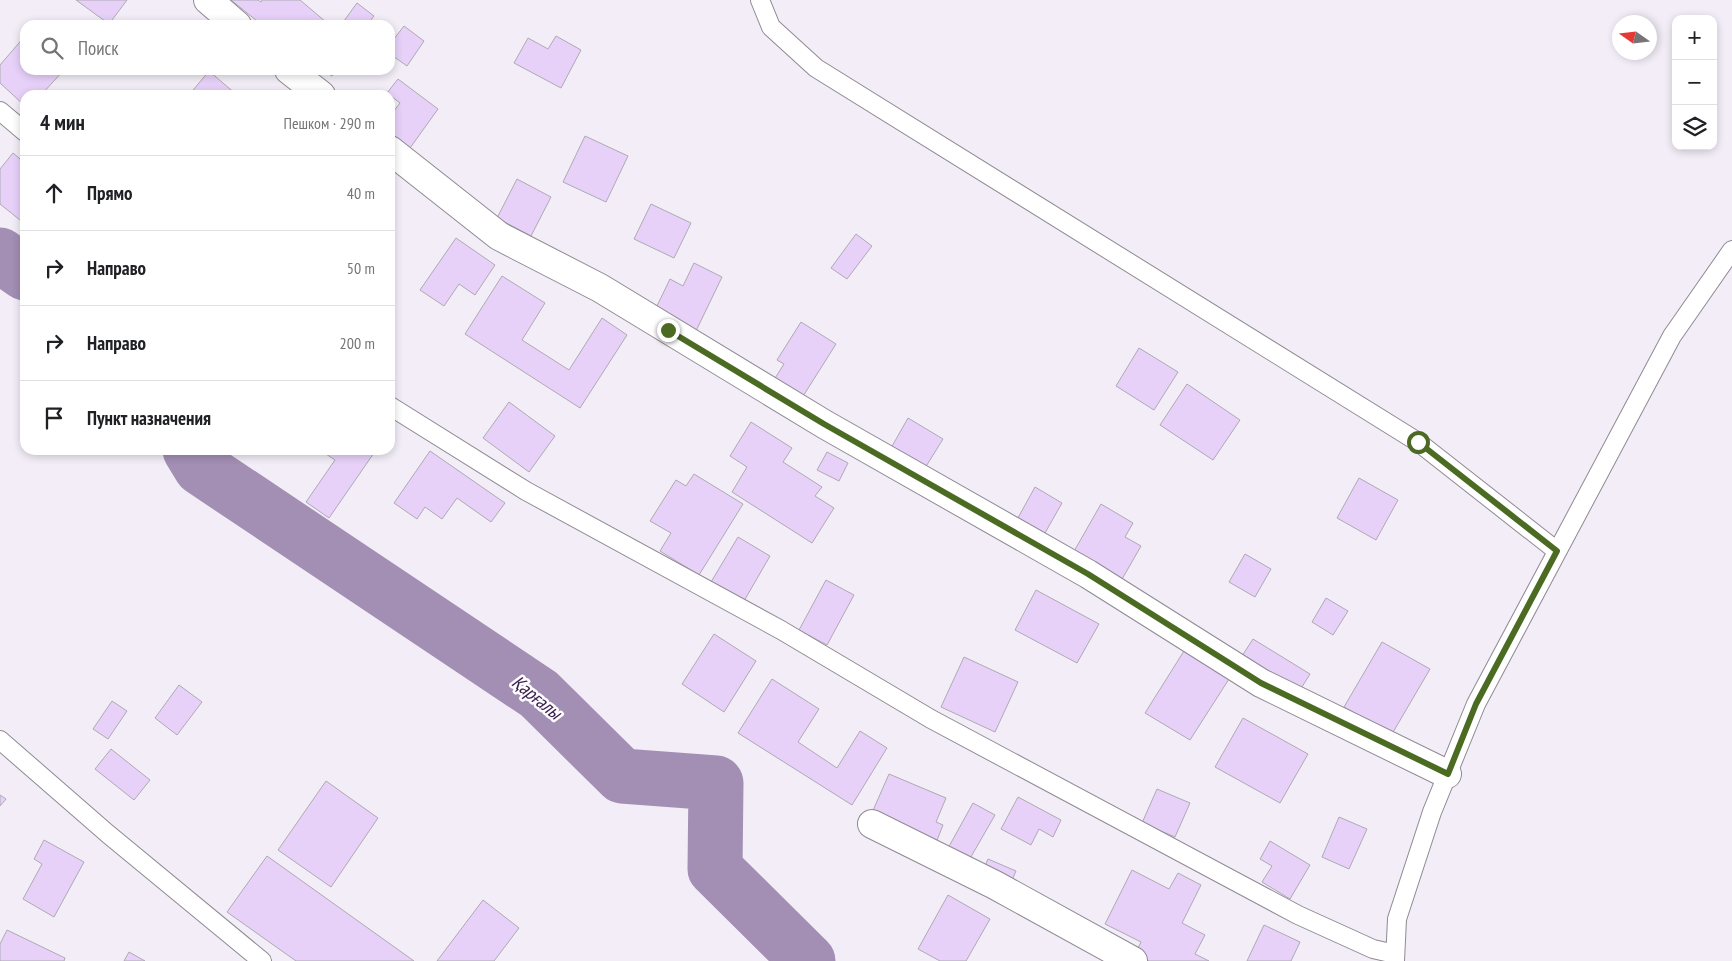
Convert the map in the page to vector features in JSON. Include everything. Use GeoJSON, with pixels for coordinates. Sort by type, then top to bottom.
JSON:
{"type":"FeatureCollection","features":[{"type":"Feature","properties":{"kind":"street"},"geometry":{"type":"LineString","coordinates":[[208,0],[231,20]]}},
{"type":"Feature","properties":{"kind":"street"},"geometry":{"type":"LineString","coordinates":[[295,75],[314,90]]}},
{"type":"Feature","properties":{"kind":"street"},"geometry":{"type":"LineString","coordinates":[[395,154],[499,236],[600,288],[824,424],[1088,574],[1261,683],[1448,774]]}},
{"type":"Feature","properties":{"kind":"street"},"geometry":{"type":"LineString","coordinates":[[872,824],[995,885],[1133,961]]}},
{"type":"Feature","properties":{"kind":"lane"},"geometry":{"type":"LineString","coordinates":[[760,0],[771,27],[816,68],[1418,442],[1557,551]]}},
{"type":"Feature","properties":{"kind":"lane"},"geometry":{"type":"LineString","coordinates":[[0,112],[20,128]]}},
{"type":"Feature","properties":{"kind":"lane"},"geometry":{"type":"LineString","coordinates":[[395,409],[526,491],[780,630],[931,720],[1298,915],[1395,958],[1397,919],[1432,812],[1476,704],[1672,336],[1732,250]]}},
{"type":"Feature","properties":{"kind":"lane"},"geometry":{"type":"LineString","coordinates":[[0,740],[108,834],[262,961]]}},
{"type":"Feature","properties":{"kind":"building"},"geometry":{"type":"Polygon","coordinates":[[[76,0],[127,0],[112,20],[104,20],[76,0]]]}},
{"type":"Feature","properties":{"kind":"building"},"geometry":{"type":"Polygon","coordinates":[[[231,0],[258,0],[261,2],[262,0],[300,0],[324,20],[256,20],[231,0]]]}},
{"type":"Feature","properties":{"kind":"building"},"geometry":{"type":"Polygon","coordinates":[[[357,3],[374,16],[371,20],[345,20],[357,3]]]}},
{"type":"Feature","properties":{"kind":"building"},"geometry":{"type":"Polygon","coordinates":[[[404,26],[424,41],[407,66],[395,58],[395,38],[404,26]]]}},
{"type":"Feature","properties":{"kind":"building"},"geometry":{"type":"Polygon","coordinates":[[[556,36],[581,50],[561,88],[514,63],[528,38],[548,49],[556,36]]]}},
{"type":"Feature","properties":{"kind":"building"},"geometry":{"type":"Polygon","coordinates":[[[20,42],[20,75],[59,75],[46,90],[20,90],[20,101],[0,83],[0,65],[20,42]]]}},
{"type":"Feature","properties":{"kind":"building"},"geometry":{"type":"Polygon","coordinates":[[[206,75],[214,75],[231,90],[193,90],[206,75]]]}},
{"type":"Feature","properties":{"kind":"building"},"geometry":{"type":"Polygon","coordinates":[[[398,79],[438,109],[410,148],[395,137],[395,110],[400,103],[395,99],[395,90],[389,90],[398,79]]]}},
{"type":"Feature","properties":{"kind":"building"},"geometry":{"type":"Polygon","coordinates":[[[585,136],[628,156],[606,202],[563,182],[585,136]]]}},
{"type":"Feature","properties":{"kind":"building"},"geometry":{"type":"Polygon","coordinates":[[[13,153],[20,159],[20,220],[0,204],[0,169],[13,153]]]}},
{"type":"Feature","properties":{"kind":"building"},"geometry":{"type":"Polygon","coordinates":[[[517,179],[551,197],[531,236],[497,218],[517,179]]]}},
{"type":"Feature","properties":{"kind":"building"},"geometry":{"type":"Polygon","coordinates":[[[651,204],[691,223],[674,258],[634,239],[651,204]]]}},
{"type":"Feature","properties":{"kind":"building"},"geometry":{"type":"Polygon","coordinates":[[[856,234],[872,246],[847,279],[831,268],[856,234]]]}},
{"type":"Feature","properties":{"kind":"building"},"geometry":{"type":"Polygon","coordinates":[[[456,238],[495,265],[475,295],[459,284],[444,306],[420,290],[456,238]]]}},
{"type":"Feature","properties":{"kind":"building"},"geometry":{"type":"Polygon","coordinates":[[[694,263],[722,277],[695,333],[654,312],[670,279],[683,286],[694,263]]]}},
{"type":"Feature","properties":{"kind":"building"},"geometry":{"type":"Polygon","coordinates":[[[502,276],[545,303],[522,340],[569,370],[602,318],[627,335],[580,408],[465,334],[502,276]]]}},
{"type":"Feature","properties":{"kind":"building"},"geometry":{"type":"Polygon","coordinates":[[[801,322],[836,344],[800,401],[772,383],[784,364],[777,360],[801,322]]]}},
{"type":"Feature","properties":{"kind":"building"},"geometry":{"type":"Polygon","coordinates":[[[1139,348],[1178,372],[1154,410],[1116,386],[1139,348]]]}},
{"type":"Feature","properties":{"kind":"building"},"geometry":{"type":"Polygon","coordinates":[[[1187,384],[1240,420],[1213,460],[1160,425],[1187,384]]]}},
{"type":"Feature","properties":{"kind":"building"},"geometry":{"type":"Polygon","coordinates":[[[509,402],[555,436],[529,472],[483,438],[509,402]]]}},
{"type":"Feature","properties":{"kind":"building"},"geometry":{"type":"Polygon","coordinates":[[[908,418],[943,439],[925,468],[891,448],[908,418]]]}},
{"type":"Feature","properties":{"kind":"building"},"geometry":{"type":"Polygon","coordinates":[[[751,422],[792,448],[783,462],[822,487],[815,496],[834,508],[812,543],[732,492],[747,467],[730,456],[751,422]]]}},
{"type":"Feature","properties":{"kind":"building"},"geometry":{"type":"Polygon","coordinates":[[[430,451],[505,503],[491,522],[457,498],[442,519],[425,507],[417,519],[394,503],[430,451]]]}},
{"type":"Feature","properties":{"kind":"building"},"geometry":{"type":"Polygon","coordinates":[[[827,452],[848,463],[839,481],[817,470],[827,452]]]}},
{"type":"Feature","properties":{"kind":"building"},"geometry":{"type":"Polygon","coordinates":[[[328,455],[373,455],[329,518],[306,502],[335,460],[328,455]]]}},
{"type":"Feature","properties":{"kind":"building"},"geometry":{"type":"Polygon","coordinates":[[[694,474],[743,504],[699,575],[660,551],[671,533],[650,521],[676,480],[686,486],[694,474]]]}},
{"type":"Feature","properties":{"kind":"building"},"geometry":{"type":"Polygon","coordinates":[[[1359,478],[1398,500],[1376,540],[1337,518],[1359,478]]]}},
{"type":"Feature","properties":{"kind":"building"},"geometry":{"type":"Polygon","coordinates":[[[1035,487],[1062,503],[1041,540],[1014,525],[1035,487]]]}},
{"type":"Feature","properties":{"kind":"building"},"geometry":{"type":"Polygon","coordinates":[[[1101,504],[1133,523],[1125,537],[1141,546],[1121,581],[1073,553],[1101,504]]]}},
{"type":"Feature","properties":{"kind":"building"},"geometry":{"type":"Polygon","coordinates":[[[738,537],[770,556],[744,601],[711,582],[738,537]]]}},
{"type":"Feature","properties":{"kind":"building"},"geometry":{"type":"Polygon","coordinates":[[[1245,554],[1271,569],[1255,597],[1229,582],[1245,554]]]}},
{"type":"Feature","properties":{"kind":"building"},"geometry":{"type":"Polygon","coordinates":[[[826,580],[854,595],[827,645],[799,630],[826,580]]]}},
{"type":"Feature","properties":{"kind":"building"},"geometry":{"type":"Polygon","coordinates":[[[1036,590],[1099,624],[1077,663],[1015,630],[1036,590]]]}},
{"type":"Feature","properties":{"kind":"building"},"geometry":{"type":"Polygon","coordinates":[[[1326,598],[1348,611],[1333,635],[1312,622],[1326,598]]]}},
{"type":"Feature","properties":{"kind":"building"},"geometry":{"type":"Polygon","coordinates":[[[714,634],[756,661],[724,712],[682,684],[714,634]]]}},
{"type":"Feature","properties":{"kind":"building"},"geometry":{"type":"Polygon","coordinates":[[[1253,639],[1310,674],[1297,695],[1240,659],[1253,639]]]}},
{"type":"Feature","properties":{"kind":"building"},"geometry":{"type":"Polygon","coordinates":[[[1382,642],[1430,669],[1392,734],[1344,707],[1382,642]]]}},
{"type":"Feature","properties":{"kind":"building"},"geometry":{"type":"Polygon","coordinates":[[[1184,651],[1229,679],[1190,740],[1145,713],[1184,651]]]}},
{"type":"Feature","properties":{"kind":"building"},"geometry":{"type":"Polygon","coordinates":[[[964,657],[1018,682],[995,732],[941,707],[964,657]]]}},
{"type":"Feature","properties":{"kind":"building"},"geometry":{"type":"Polygon","coordinates":[[[772,679],[819,709],[798,742],[837,768],[860,731],[887,748],[852,805],[738,733],[772,679]]]}},
{"type":"Feature","properties":{"kind":"building"},"geometry":{"type":"Polygon","coordinates":[[[179,685],[202,702],[177,735],[155,718],[179,685]]]}},
{"type":"Feature","properties":{"kind":"building"},"geometry":{"type":"Polygon","coordinates":[[[112,701],[127,711],[108,739],[93,729],[112,701]]]}},
{"type":"Feature","properties":{"kind":"building"},"geometry":{"type":"Polygon","coordinates":[[[1243,718],[1308,754],[1280,803],[1215,767],[1243,718]]]}},
{"type":"Feature","properties":{"kind":"building"},"geometry":{"type":"Polygon","coordinates":[[[111,749],[150,780],[134,800],[95,769],[111,749]]]}},
{"type":"Feature","properties":{"kind":"building"},"geometry":{"type":"Polygon","coordinates":[[[889,774],[946,798],[936,822],[943,825],[936,843],[871,815],[889,774]]]}},
{"type":"Feature","properties":{"kind":"building"},"geometry":{"type":"Polygon","coordinates":[[[326,781],[378,818],[331,887],[278,850],[326,781]]]}},
{"type":"Feature","properties":{"kind":"building"},"geometry":{"type":"Polygon","coordinates":[[[1157,789],[1190,803],[1175,837],[1142,823],[1157,789]]]}},
{"type":"Feature","properties":{"kind":"building"},"geometry":{"type":"Polygon","coordinates":[[[0,795],[6,799],[0,806],[0,795]]]}},
{"type":"Feature","properties":{"kind":"building"},"geometry":{"type":"Polygon","coordinates":[[[1018,797],[1061,820],[1053,837],[1039,829],[1031,845],[1001,829],[1018,797]]]}},
{"type":"Feature","properties":{"kind":"building"},"geometry":{"type":"Polygon","coordinates":[[[973,803],[995,815],[968,862],[947,850],[973,803]]]}},
{"type":"Feature","properties":{"kind":"building"},"geometry":{"type":"Polygon","coordinates":[[[1339,817],[1367,829],[1349,869],[1322,857],[1339,817]]]}},
{"type":"Feature","properties":{"kind":"building"},"geometry":{"type":"Polygon","coordinates":[[[44,840],[84,862],[54,917],[23,899],[42,864],[34,859],[44,840]]]}},
{"type":"Feature","properties":{"kind":"building"},"geometry":{"type":"Polygon","coordinates":[[[1270,841],[1310,865],[1290,899],[1262,882],[1272,866],[1260,859],[1270,841]]]}},
{"type":"Feature","properties":{"kind":"building"},"geometry":{"type":"Polygon","coordinates":[[[267,856],[414,961],[296,961],[227,912],[267,856]]]}},
{"type":"Feature","properties":{"kind":"building"},"geometry":{"type":"Polygon","coordinates":[[[988,859],[1016,871],[1009,887],[981,875],[988,859]]]}},
{"type":"Feature","properties":{"kind":"building"},"geometry":{"type":"Polygon","coordinates":[[[1132,870],[1169,889],[1178,873],[1201,885],[1182,923],[1205,935],[1195,954],[1209,961],[1149,961],[1135,954],[1141,942],[1105,924],[1132,870]]]}},
{"type":"Feature","properties":{"kind":"building"},"geometry":{"type":"Polygon","coordinates":[[[948,895],[990,919],[966,961],[940,961],[918,949],[948,895]]]}},
{"type":"Feature","properties":{"kind":"building"},"geometry":{"type":"Polygon","coordinates":[[[483,900],[519,928],[494,961],[437,961],[483,900]]]}},
{"type":"Feature","properties":{"kind":"building"},"geometry":{"type":"Polygon","coordinates":[[[1264,925],[1300,942],[1291,961],[1247,961],[1264,925]]]}},
{"type":"Feature","properties":{"kind":"building"},"geometry":{"type":"Polygon","coordinates":[[[7,930],[65,958],[64,961],[0,961],[0,944],[7,930]]]}},
{"type":"Feature","properties":{"kind":"building"},"geometry":{"type":"Polygon","coordinates":[[[129,952],[145,961],[124,961],[129,952]]]}},
{"type":"Feature","properties":{"kind":"waterway","name":"Қарғалы"},"geometry":{"type":"LineString","coordinates":[[0,255],[20,269]]}},
{"type":"Feature","properties":{"kind":"waterway","name":"Қарғалы"},"geometry":{"type":"LineString","coordinates":[[193,455],[201,468],[539,694],[622,776],[716,783],[715,869],[808,961]]}},
{"type":"Feature","properties":{"kind":"route"},"geometry":{"type":"LineString","coordinates":[[668,330],[824,424],[1088,574],[1261,683],[1448,774],[1476,704],[1557,551],[1418,442]]}}]}
